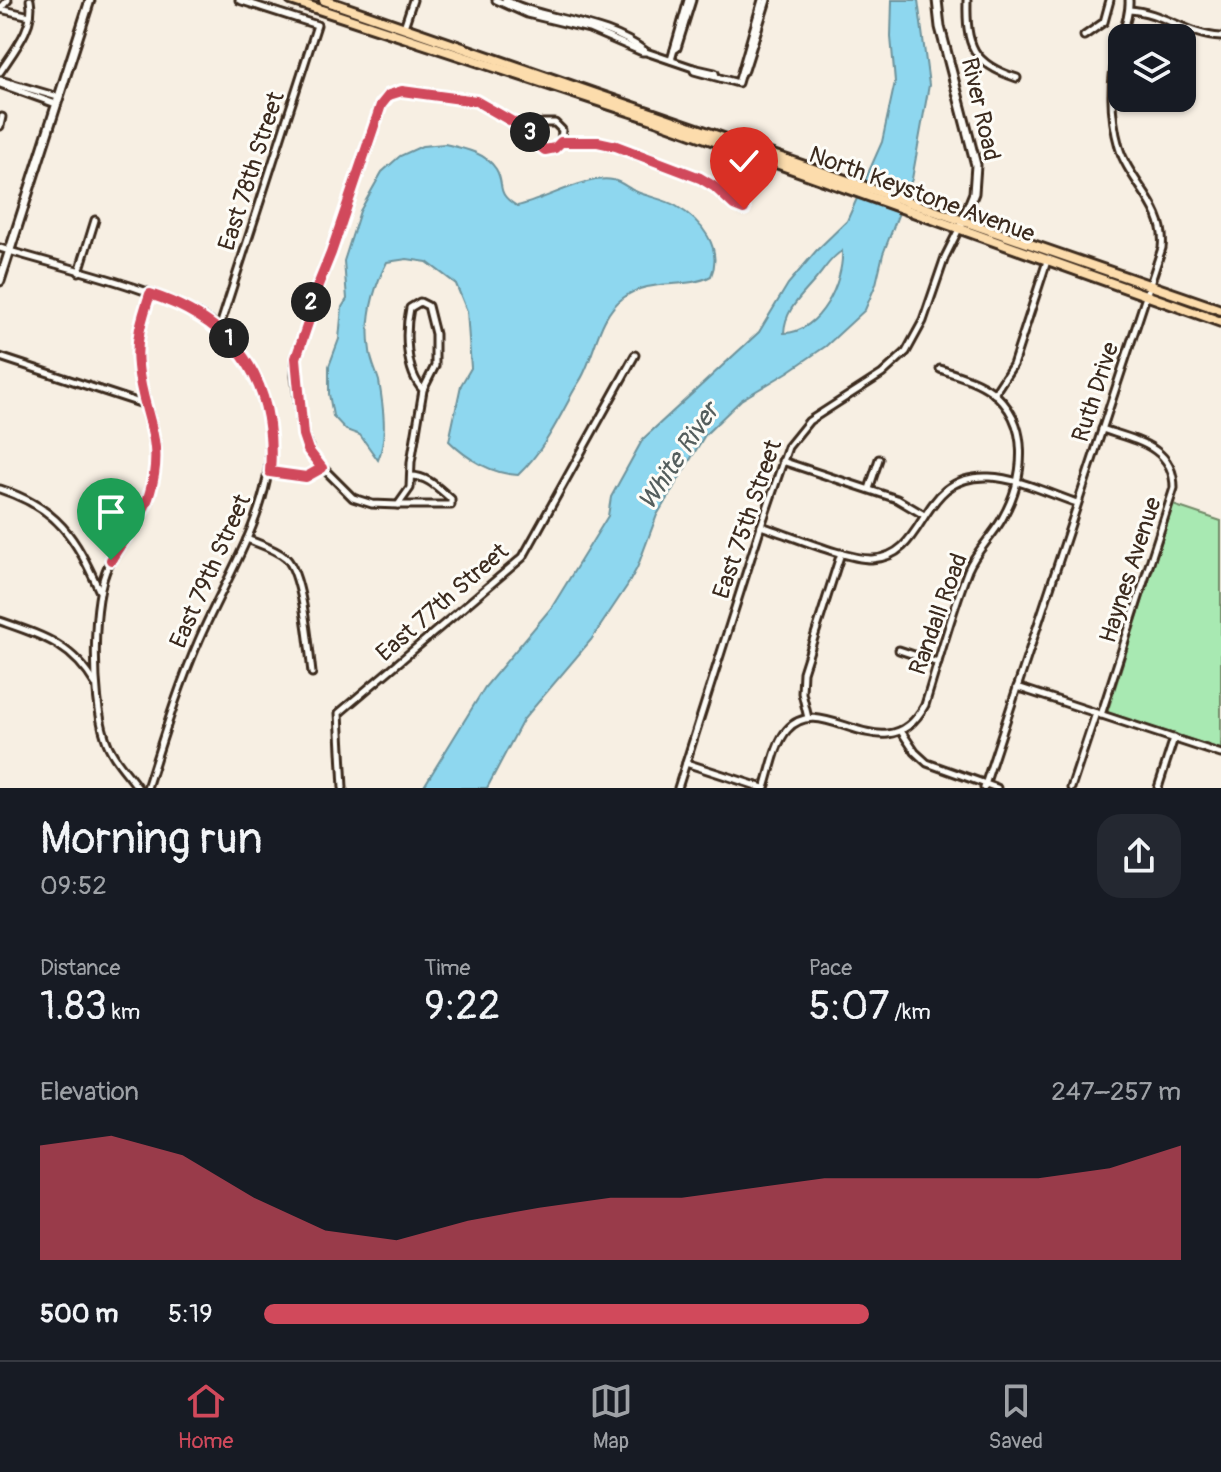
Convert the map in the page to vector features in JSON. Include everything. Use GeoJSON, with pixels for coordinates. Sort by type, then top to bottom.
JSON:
{"type":"FeatureCollection","features":[{"type":"Feature","properties":{"kind":"main road","name":"North Keystone Avenue"},"geometry":{"type":"LineString","coordinates":[[291,0],[790,164]]}},
{"type":"Feature","properties":{"kind":"main road","name":"North Keystone Avenue"},"geometry":{"type":"LineString","coordinates":[[324,0],[961,225],[1047,260],[1221,322]]}},
{"type":"Feature","properties":{"kind":"main road","name":"North Keystone Avenue"},"geometry":{"type":"LineString","coordinates":[[961,225],[1050,250],[1221,310]]}},
{"type":"Feature","properties":{"kind":"street"},"geometry":{"type":"LineString","coordinates":[[8,0],[0,9],[30,16]]}},
{"type":"Feature","properties":{"kind":"street"},"geometry":{"type":"LineString","coordinates":[[0,72],[21,40],[30,16],[30,0]]}},
{"type":"Feature","properties":{"kind":"street"},"geometry":{"type":"LineString","coordinates":[[0,281],[90,0]]}},
{"type":"Feature","properties":{"kind":"street","name":"East 78th Street"},"geometry":{"type":"LineString","coordinates":[[219,329],[317,25],[239,0]]}},
{"type":"Feature","properties":{"kind":"street"},"geometry":{"type":"LineString","coordinates":[[404,27],[413,0]]}},
{"type":"Feature","properties":{"kind":"street"},"geometry":{"type":"LineString","coordinates":[[496,0],[523,13],[585,27],[646,52]]}},
{"type":"Feature","properties":{"kind":"street"},"geometry":{"type":"LineString","coordinates":[[505,0],[539,13],[600,28],[646,52],[693,68],[694,71],[738,83],[745,70],[765,0]]}},
{"type":"Feature","properties":{"kind":"street"},"geometry":{"type":"LineString","coordinates":[[671,60],[690,0]]}},
{"type":"Feature","properties":{"kind":"street","name":"River Road"},"geometry":{"type":"LineString","coordinates":[[937,0],[940,27],[976,165],[975,189],[961,225]]}},
{"type":"Feature","properties":{"kind":"street"},"geometry":{"type":"LineString","coordinates":[[967,0],[967,29],[973,50],[992,69],[1017,78]]}},
{"type":"Feature","properties":{"kind":"street"},"geometry":{"type":"LineString","coordinates":[[1084,36],[1104,22],[1110,0]]}},
{"type":"Feature","properties":{"kind":"street","name":"Ruth Drive"},"geometry":{"type":"LineString","coordinates":[[985,786],[1162,249],[1163,233],[1159,220],[1119,147],[1112,97],[1115,60],[1129,0]]}},
{"type":"Feature","properties":{"kind":"street"},"geometry":{"type":"LineString","coordinates":[[1129,10],[1153,14],[1192,32],[1221,37]]}},
{"type":"Feature","properties":{"kind":"street"},"geometry":{"type":"LineString","coordinates":[[0,82],[57,100]]}},
{"type":"Feature","properties":{"kind":"street"},"geometry":{"type":"LineString","coordinates":[[411,476],[426,479],[451,499],[451,505],[372,504],[353,498],[322,468],[308,450],[303,435],[296,358],[312,300],[381,105],[391,94],[402,91],[476,101],[534,134],[536,143],[545,150],[555,148],[561,142],[562,130],[552,122],[542,123],[534,134]]}},
{"type":"Feature","properties":{"kind":"street"},"geometry":{"type":"LineString","coordinates":[[0,126],[2,117]]}},
{"type":"Feature","properties":{"kind":"street"},"geometry":{"type":"LineString","coordinates":[[561,142],[598,142],[616,146],[700,178],[734,205],[744,209]]}},
{"type":"Feature","properties":{"kind":"street"},"geometry":{"type":"LineString","coordinates":[[79,272],[95,220]]}},
{"type":"Feature","properties":{"kind":"street","name":"East 75th Street"},"geometry":{"type":"LineString","coordinates":[[678,788],[782,461],[793,439],[809,421],[882,374],[906,352],[923,321],[945,257],[961,225]]}},
{"type":"Feature","properties":{"kind":"street","name":"East 79th Street"},"geometry":{"type":"LineString","coordinates":[[0,248],[150,294],[189,310],[219,329],[242,355],[263,397],[271,437],[270,472],[246,538],[190,662],[147,788]]}},
{"type":"Feature","properties":{"kind":"street"},"geometry":{"type":"LineString","coordinates":[[994,394],[1013,365],[1050,250]]}},
{"type":"Feature","properties":{"kind":"street"},"geometry":{"type":"LineString","coordinates":[[138,788],[111,751],[104,735],[97,686],[100,591],[107,567],[137,523],[151,490],[154,430],[139,376],[137,350],[141,321],[150,294]]}},
{"type":"Feature","properties":{"kind":"street"},"geometry":{"type":"LineString","coordinates":[[398,505],[407,494],[411,476],[423,390],[435,369],[435,334],[430,310],[420,302],[410,308],[407,332],[414,375],[423,390]]}},
{"type":"Feature","properties":{"kind":"street","name":"East 77th Street"},"geometry":{"type":"LineString","coordinates":[[343,788],[339,713],[523,557],[635,355]]}},
{"type":"Feature","properties":{"kind":"street"},"geometry":{"type":"LineString","coordinates":[[0,357],[147,405]]}},
{"type":"Feature","properties":{"kind":"street","name":"Randall Road"},"geometry":{"type":"LineString","coordinates":[[901,731],[920,714],[968,569],[1000,523],[1016,483],[1021,460],[1020,435],[1012,416],[994,394],[977,382],[940,369]]}},
{"type":"Feature","properties":{"kind":"street","name":"Haynes Avenue"},"geometry":{"type":"LineString","coordinates":[[1071,788],[1174,488],[1170,466],[1158,451],[1102,429]]}},
{"type":"Feature","properties":{"kind":"street"},"geometry":{"type":"LineString","coordinates":[[869,489],[879,459]]}},
{"type":"Feature","properties":{"kind":"street"},"geometry":{"type":"LineString","coordinates":[[782,461],[897,499],[924,515]]}},
{"type":"Feature","properties":{"kind":"street"},"geometry":{"type":"LineString","coordinates":[[270,472],[306,477],[322,468]]}},
{"type":"Feature","properties":{"kind":"street"},"geometry":{"type":"LineString","coordinates":[[761,526],[841,553],[869,559],[891,554],[908,542],[943,492],[963,481],[986,477],[1016,483],[1077,503]]}},
{"type":"Feature","properties":{"kind":"street"},"geometry":{"type":"LineString","coordinates":[[0,489],[33,502],[60,523],[76,543],[100,591]]}},
{"type":"Feature","properties":{"kind":"street"},"geometry":{"type":"LineString","coordinates":[[246,538],[283,556],[293,568],[302,602],[312,673]]}},
{"type":"Feature","properties":{"kind":"street"},"geometry":{"type":"LineString","coordinates":[[808,718],[802,693],[803,672],[841,553]]}},
{"type":"Feature","properties":{"kind":"street"},"geometry":{"type":"LineString","coordinates":[[0,621],[60,644],[74,656],[97,686]]}},
{"type":"Feature","properties":{"kind":"street"},"geometry":{"type":"LineString","coordinates":[[899,650],[938,663]]}},
{"type":"Feature","properties":{"kind":"street"},"geometry":{"type":"LineString","coordinates":[[1017,687],[1221,754]]}},
{"type":"Feature","properties":{"kind":"street"},"geometry":{"type":"LineString","coordinates":[[686,763],[761,788],[784,734],[794,723],[808,718],[876,735],[901,731],[927,763],[997,788]]}},
{"type":"Feature","properties":{"kind":"street"},"geometry":{"type":"LineString","coordinates":[[1158,788],[1174,738]]}},
{"type":"Feature","properties":{"kind":"green space"},"geometry":{"type":"Polygon","coordinates":[[[1173,505],[1221,521],[1221,749],[1107,713],[1173,505]]]}},
{"type":"Feature","properties":{"kind":"water","name":"White River"},"geometry":{"type":"Polygon","coordinates":[[[892,0],[918,0],[929,85],[912,179],[865,310],[826,346],[741,400],[705,435],[657,515],[627,586],[591,640],[523,720],[487,788],[423,788],[485,687],[552,607],[608,516],[611,497],[643,439],[759,332],[788,284],[847,221],[882,142],[895,82],[892,0]],[[842,251],[795,303],[787,317],[784,333],[797,331],[819,315],[834,290],[842,263],[842,251]]]}},
{"type":"Feature","properties":{"kind":"water"},"geometry":{"type":"Polygon","coordinates":[[[445,144],[486,158],[499,175],[505,197],[517,206],[578,184],[602,179],[616,181],[685,212],[702,227],[714,255],[711,276],[644,288],[615,305],[582,376],[552,430],[534,458],[518,475],[499,472],[480,464],[449,441],[461,385],[471,368],[467,311],[456,284],[427,262],[407,259],[387,262],[371,305],[371,358],[379,381],[384,421],[378,460],[360,435],[346,430],[333,416],[329,366],[339,339],[342,307],[347,299],[344,261],[360,211],[382,172],[400,156],[422,146],[445,144]]]}},
{"type":"Feature","properties":{"kind":"route"},"geometry":{"type":"LineString","coordinates":[[111,560],[144,508],[155,468],[154,430],[137,360],[139,329],[150,294],[208,320],[227,336],[242,355],[266,408],[271,437],[270,472],[306,477],[322,468],[308,450],[301,427],[296,358],[312,300],[381,105],[391,94],[402,91],[476,101],[534,134],[536,143],[545,150],[555,148],[561,142],[611,144],[700,178],[734,205],[744,209]]}}]}
